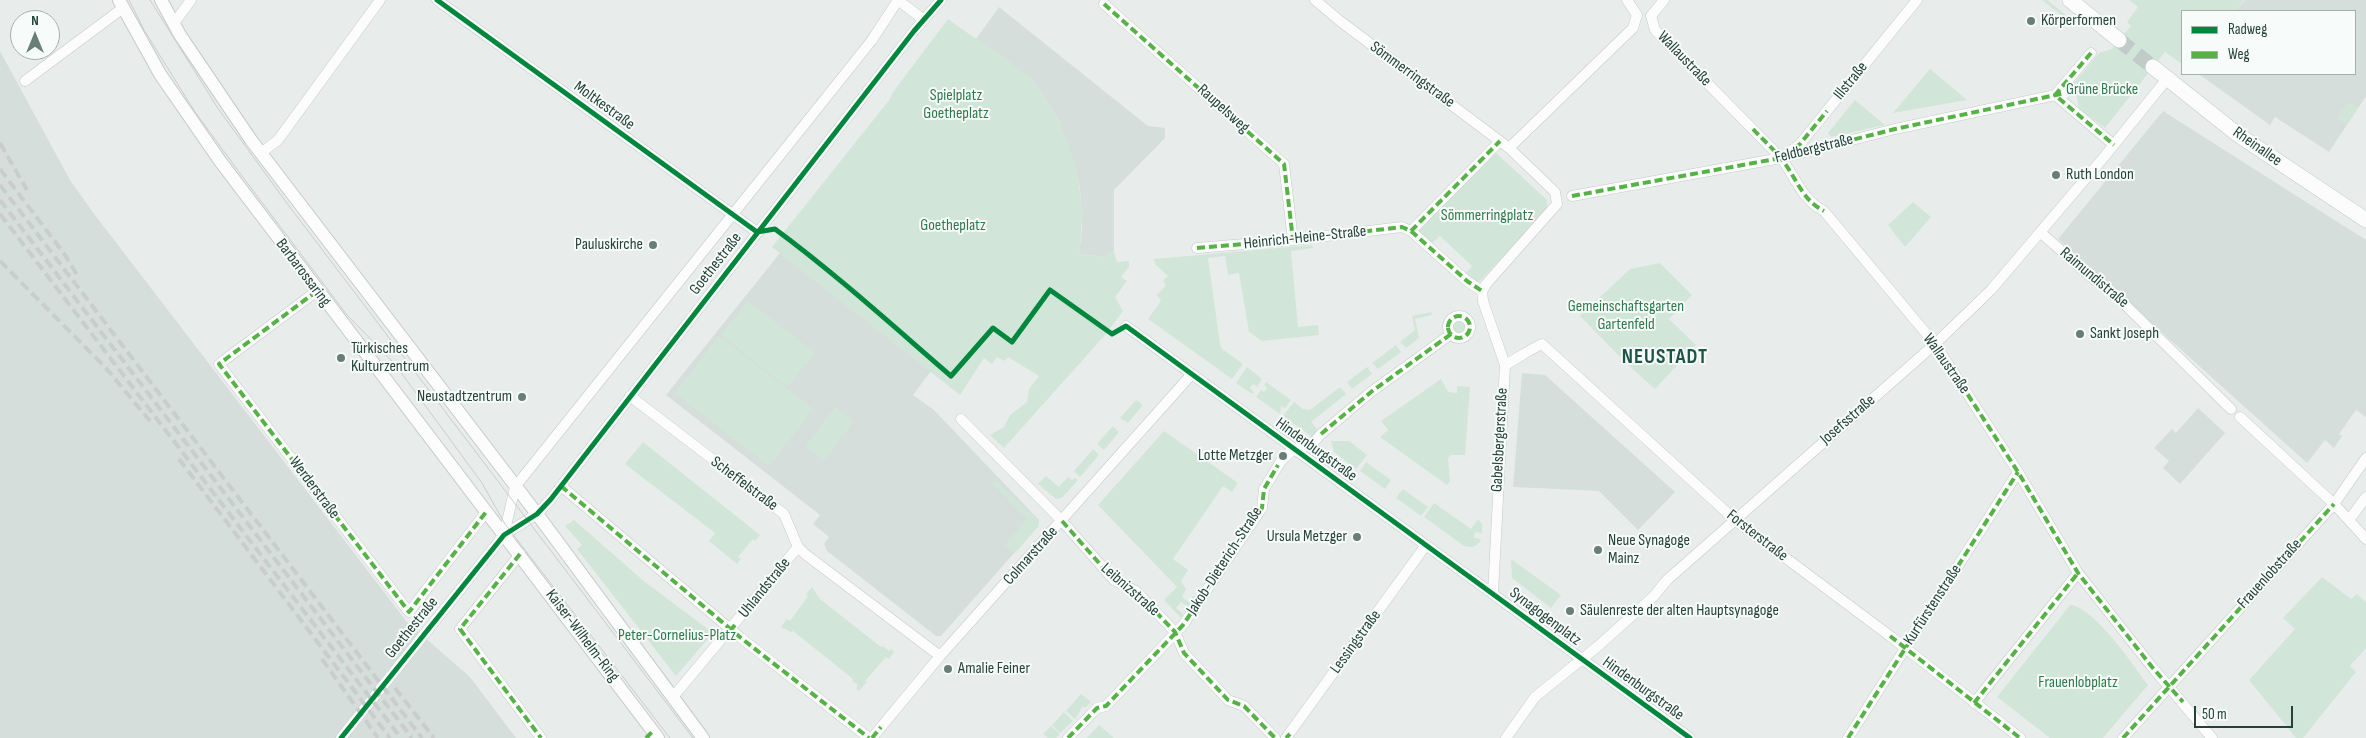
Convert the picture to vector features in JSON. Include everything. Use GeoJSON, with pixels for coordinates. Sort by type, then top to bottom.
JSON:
{"type":"FeatureCollection","features":[{"type":"Feature","properties":{"kind":"main road"},"geometry":{"type":"LineString","coordinates":[[2070,0],[2119,40]]}},
{"type":"Feature","properties":{"kind":"main road","name":"Rheinallee"},"geometry":{"type":"LineString","coordinates":[[2153,68],[2237,134],[2366,220]]}},
{"type":"Feature","properties":{"kind":"street"},"geometry":{"type":"LineString","coordinates":[[162,0],[174,23],[261,154],[537,514],[703,738]]}},
{"type":"Feature","properties":{"kind":"street"},"geometry":{"type":"LineString","coordinates":[[174,23],[191,0]]}},
{"type":"Feature","properties":{"kind":"street"},"geometry":{"type":"LineString","coordinates":[[261,154],[278,140],[380,0]]}},
{"type":"Feature","properties":{"kind":"street","name":"Moltkestraße"},"geometry":{"type":"LineString","coordinates":[[437,0],[757,232]]}},
{"type":"Feature","properties":{"kind":"street"},"geometry":{"type":"LineString","coordinates":[[898,0],[924,20]]}},
{"type":"Feature","properties":{"kind":"street","name":"Goethestraße"},"geometry":{"type":"LineString","coordinates":[[504,535],[515,486],[872,40],[898,0]]}},
{"type":"Feature","properties":{"kind":"street","name":"Goethestraße"},"geometry":{"type":"LineString","coordinates":[[341,738],[504,535],[537,514],[561,486],[757,232],[941,0]]}},
{"type":"Feature","properties":{"kind":"street","name":"Sömmerringstraße"},"geometry":{"type":"LineString","coordinates":[[1315,0],[1340,21],[1509,148]]}},
{"type":"Feature","properties":{"kind":"street"},"geometry":{"type":"LineString","coordinates":[[1500,140],[1411,231],[1466,281],[1482,291],[1557,204],[1555,192],[1509,148],[1633,28],[1637,16],[1627,0]]}},
{"type":"Feature","properties":{"kind":"street","name":"Wallaustraße"},"geometry":{"type":"LineString","coordinates":[[1664,0],[1651,16],[1655,30],[1781,158],[1794,176],[1799,190],[1814,206],[1824,211],[1935,344],[2018,472],[2078,573],[2152,667],[2212,738]]}},
{"type":"Feature","properties":{"kind":"street","name":"Illstraße"},"geometry":{"type":"LineString","coordinates":[[1781,158],[1800,144],[1917,0]]}},
{"type":"Feature","properties":{"kind":"street"},"geometry":{"type":"LineString","coordinates":[[24,81],[121,4]]}},
{"type":"Feature","properties":{"kind":"street","name":"Barbarossaring"},"geometry":{"type":"LineString","coordinates":[[121,4],[160,74],[220,161],[504,535]]}},
{"type":"Feature","properties":{"kind":"street","name":"Raupelsweg"},"geometry":{"type":"LineString","coordinates":[[1104,4],[1284,164],[1293,240]]}},
{"type":"Feature","properties":{"kind":"street"},"geometry":{"type":"LineString","coordinates":[[2091,53],[2060,94],[2114,145]]}},
{"type":"Feature","properties":{"kind":"street","name":"Josefsstraße"},"geometry":{"type":"LineString","coordinates":[[1506,738],[1535,696],[1582,660],[1653,597],[1667,580],[1935,344],[1991,290],[2041,233],[2167,79]]}},
{"type":"Feature","properties":{"kind":"street","name":"Feldbergstraße"},"geometry":{"type":"LineString","coordinates":[[1572,196],[1781,158],[1895,129],[2060,94]]}},
{"type":"Feature","properties":{"kind":"street","name":"Heinrich-Heine-Straße"},"geometry":{"type":"LineString","coordinates":[[1197,248],[1293,240],[1402,227],[1411,231]]}},
{"type":"Feature","properties":{"kind":"street","name":"Raimundistraße"},"geometry":{"type":"LineString","coordinates":[[2041,233],[2098,282],[2108,287],[2232,409]]}},
{"type":"Feature","properties":{"kind":"street","name":"Werderstraße"},"geometry":{"type":"LineString","coordinates":[[317,291],[219,364],[408,612]]}},
{"type":"Feature","properties":{"kind":"street","name":"Gabelsbergerstraße"},"geometry":{"type":"LineString","coordinates":[[1482,291],[1483,301],[1505,365],[1493,593]]}},
{"type":"Feature","properties":{"kind":"street","name":"Hindenburgstraße"},"geometry":{"type":"LineString","coordinates":[[1126,326],[1493,593]]}},
{"type":"Feature","properties":{"kind":"street","name":"Jakob-Dieterich-Straße"},"geometry":{"type":"LineString","coordinates":[[1068,738],[1097,708],[1106,706],[1183,625],[1262,508],[1264,488],[1281,461],[1294,450],[1309,446],[1371,392],[1451,334]]}},
{"type":"Feature","properties":{"kind":"street","name":"Forsterstraße"},"geometry":{"type":"LineString","coordinates":[[1505,365],[1524,352],[1542,344],[1735,520],[1905,648],[2020,738]]}},
{"type":"Feature","properties":{"kind":"street","name":"Colmarstraße"},"geometry":{"type":"LineString","coordinates":[[870,738],[940,656],[1191,375]]}},
{"type":"Feature","properties":{"kind":"street","name":"Scheffelstraße"},"geometry":{"type":"LineString","coordinates":[[630,396],[784,514],[798,547],[940,656]]}},
{"type":"Feature","properties":{"kind":"street"},"geometry":{"type":"LineString","coordinates":[[2240,416],[2334,504],[2366,539]]}},
{"type":"Feature","properties":{"kind":"street","name":"Leibnizstraße"},"geometry":{"type":"LineString","coordinates":[[961,419],[1062,521],[1114,580],[1136,590],[1175,632],[1184,653],[1228,700],[1244,706],[1275,738]]}},
{"type":"Feature","properties":{"kind":"street","name":"Frauenlobstraße"},"geometry":{"type":"LineString","coordinates":[[2169,685],[2334,504],[2366,458]]}},
{"type":"Feature","properties":{"kind":"street","name":"Kurfürstenstraße"},"geometry":{"type":"LineString","coordinates":[[1848,738],[2018,472]]}},
{"type":"Feature","properties":{"kind":"street"},"geometry":{"type":"LineString","coordinates":[[561,486],[731,630],[870,738]]}},
{"type":"Feature","properties":{"kind":"street"},"geometry":{"type":"LineString","coordinates":[[2349,520],[2366,497]]}},
{"type":"Feature","properties":{"kind":"street","name":"Goethestraße"},"geometry":{"type":"LineString","coordinates":[[408,612],[486,512]]}},
{"type":"Feature","properties":{"kind":"street","name":"Kaiser-Wilhelm-Ring"},"geometry":{"type":"LineString","coordinates":[[504,535],[520,554],[652,736]]}},
{"type":"Feature","properties":{"kind":"street","name":"Lessingstraße"},"geometry":{"type":"LineString","coordinates":[[1286,738],[1426,545]]}},
{"type":"Feature","properties":{"kind":"street","name":"Uhlandstraße"},"geometry":{"type":"LineString","coordinates":[[673,697],[731,630],[798,547]]}},
{"type":"Feature","properties":{"kind":"street"},"geometry":{"type":"LineString","coordinates":[[520,554],[460,629],[541,738]]}},
{"type":"Feature","properties":{"kind":"street"},"geometry":{"type":"LineString","coordinates":[[1974,703],[2078,573]]}},
{"type":"Feature","properties":{"kind":"street","name":"Synagogenplatz"},"geometry":{"type":"LineString","coordinates":[[1493,593],[1582,660]]}},
{"type":"Feature","properties":{"kind":"street","name":"Hindenburgstraße"},"geometry":{"type":"LineString","coordinates":[[1582,660],[1690,738]]}},
{"type":"Feature","properties":{"kind":"street"},"geometry":{"type":"LineString","coordinates":[[2123,738],[2169,685]]}},
{"type":"Feature","properties":{"kind":"shaded area"},"geometry":{"type":"Polygon","coordinates":[[[2245,0],[2366,0],[2366,96],[2329,152],[2275,117],[2270,125],[2200,75],[2356,75],[2356,10],[2236,10],[2245,0]]]}},
{"type":"Feature","properties":{"kind":"shaded area"},"geometry":{"type":"Polygon","coordinates":[[[999,7],[1148,126],[1165,128],[1165,138],[1114,190],[1114,251],[1104,257],[1079,254],[1082,228],[1080,188],[1075,166],[1058,119],[1032,80],[976,39],[999,7]]]}},
{"type":"Feature","properties":{"kind":"shaded area"},"geometry":{"type":"Polygon","coordinates":[[[0,51],[70,180],[95,215],[407,622],[470,677],[516,738],[0,738],[0,51]]]}},
{"type":"Feature","properties":{"kind":"shaded area"},"geometry":{"type":"Polygon","coordinates":[[[2163,111],[2366,240],[2366,417],[2356,410],[2339,434],[2342,436],[2334,448],[2325,440],[2307,463],[2058,239],[2163,111]]]}},
{"type":"Feature","properties":{"kind":"shaded area"},"geometry":{"type":"Polygon","coordinates":[[[780,253],[931,371],[913,395],[934,410],[1039,520],[1037,527],[941,636],[936,636],[827,551],[824,544],[829,537],[813,524],[820,515],[666,395],[780,253]]]}},
{"type":"Feature","properties":{"kind":"shaded area"},"geometry":{"type":"Polygon","coordinates":[[[1522,373],[1545,375],[1675,492],[1638,530],[1599,491],[1513,487],[1522,373]]]}},
{"type":"Feature","properties":{"kind":"shaded area"},"geometry":{"type":"Polygon","coordinates":[[[2198,408],[2225,433],[2180,484],[2163,468],[2169,461],[2154,448],[2172,429],[2176,433],[2198,408]]]}},
{"type":"Feature","properties":{"kind":"green space"},"geometry":{"type":"Polygon","coordinates":[[[2042,0],[2047,0],[2077,24],[2075,26],[2042,0]]]}},
{"type":"Feature","properties":{"kind":"green space","name":"Grüne Brücke"},"geometry":{"type":"Polygon","coordinates":[[[2129,0],[2244,0],[2236,10],[2181,10],[2181,63],[2165,52],[2105,128],[2079,109],[2074,83],[2099,53],[2112,49],[2131,26],[2127,22],[2138,7],[2129,0]]]}},
{"type":"Feature","properties":{"kind":"green space","name":"Goetheplatz"},"geometry":{"type":"Polygon","coordinates":[[[948,19],[1031,79],[1043,94],[1059,121],[1067,139],[1078,176],[1082,215],[1079,254],[1104,257],[1114,251],[1117,262],[1129,261],[1129,267],[1121,277],[1127,281],[1115,297],[1123,311],[1105,335],[1004,448],[990,435],[1004,427],[1010,415],[1027,402],[1029,389],[1039,376],[1008,357],[1005,361],[997,357],[992,364],[984,358],[960,395],[772,247],[890,99],[893,92],[948,19]]]}},
{"type":"Feature","properties":{"kind":"green space"},"geometry":{"type":"Polygon","coordinates":[[[1930,69],[1967,100],[1893,113],[1930,69]]]}},
{"type":"Feature","properties":{"kind":"green space"},"geometry":{"type":"Polygon","coordinates":[[[1855,100],[1885,125],[1831,137],[1828,133],[1855,100]]]}},
{"type":"Feature","properties":{"kind":"green space"},"geometry":{"type":"Polygon","coordinates":[[[2348,102],[2358,108],[2347,125],[2337,118],[2348,102]]]}},
{"type":"Feature","properties":{"kind":"green space","name":"Sömmerringplatz"},"geometry":{"type":"Polygon","coordinates":[[[1494,151],[1547,200],[1547,209],[1477,284],[1465,274],[1472,266],[1440,236],[1432,243],[1418,231],[1494,151]]]}},
{"type":"Feature","properties":{"kind":"green space"},"geometry":{"type":"Polygon","coordinates":[[[1913,202],[1931,217],[1905,247],[1888,225],[1913,202]]]}},
{"type":"Feature","properties":{"kind":"green space"},"geometry":{"type":"Polygon","coordinates":[[[1312,245],[1313,248],[1291,251],[1298,327],[1318,325],[1319,335],[1262,341],[1249,332],[1239,273],[1228,275],[1225,256],[1208,258],[1220,344],[1222,349],[1243,364],[1232,379],[1148,319],[1161,301],[1157,295],[1166,285],[1163,281],[1168,276],[1155,264],[1154,259],[1312,245]]]}},
{"type":"Feature","properties":{"kind":"green space","name":"Gemeinschaftsgarten Gartenfeld"},"geometry":{"type":"Polygon","coordinates":[[[1660,263],[1692,295],[1669,319],[1696,345],[1655,389],[1626,363],[1580,316],[1630,269],[1660,263]]]}},
{"type":"Feature","properties":{"kind":"green space"},"geometry":{"type":"Polygon","coordinates":[[[748,301],[815,353],[787,387],[721,335],[748,301]]]}},
{"type":"Feature","properties":{"kind":"green space"},"geometry":{"type":"Polygon","coordinates":[[[1431,312],[1432,315],[1415,319],[1419,338],[1406,348],[1400,342],[1415,330],[1412,316],[1431,312]]]}},
{"type":"Feature","properties":{"kind":"green space"},"geometry":{"type":"Polygon","coordinates":[[[1456,320],[1462,320],[1466,327],[1462,334],[1456,334],[1452,330],[1452,324],[1456,320]]]}},
{"type":"Feature","properties":{"kind":"green space"},"geometry":{"type":"Polygon","coordinates":[[[719,336],[813,409],[769,466],[675,393],[719,336]]]}},
{"type":"Feature","properties":{"kind":"green space"},"geometry":{"type":"Polygon","coordinates":[[[1396,345],[1401,352],[1378,369],[1372,363],[1396,345]]]}},
{"type":"Feature","properties":{"kind":"green space"},"geometry":{"type":"Polygon","coordinates":[[[1247,367],[1262,379],[1257,387],[1253,384],[1250,388],[1254,392],[1252,394],[1236,383],[1247,367]]]}},
{"type":"Feature","properties":{"kind":"green space"},"geometry":{"type":"Polygon","coordinates":[[[1367,367],[1372,374],[1352,389],[1347,382],[1367,367]]]}},
{"type":"Feature","properties":{"kind":"green space"},"geometry":{"type":"Polygon","coordinates":[[[1441,379],[1448,392],[1457,393],[1457,386],[1470,387],[1465,455],[1451,455],[1448,458],[1450,481],[1447,485],[1380,437],[1388,430],[1381,421],[1441,379]]]}},
{"type":"Feature","properties":{"kind":"green space"},"geometry":{"type":"Polygon","coordinates":[[[1266,382],[1291,400],[1285,408],[1281,406],[1280,414],[1256,397],[1261,390],[1264,392],[1267,388],[1264,385],[1266,382]]]}},
{"type":"Feature","properties":{"kind":"green space"},"geometry":{"type":"Polygon","coordinates":[[[1340,387],[1346,394],[1311,422],[1320,433],[1314,438],[1283,416],[1294,402],[1303,409],[1310,410],[1340,387]]]}},
{"type":"Feature","properties":{"kind":"green space"},"geometry":{"type":"Polygon","coordinates":[[[1136,400],[1143,405],[1128,423],[1120,418],[1136,400]]]}},
{"type":"Feature","properties":{"kind":"green space"},"geometry":{"type":"Polygon","coordinates":[[[836,407],[854,421],[824,460],[805,446],[836,407]]]}},
{"type":"Feature","properties":{"kind":"green space"},"geometry":{"type":"Polygon","coordinates":[[[1113,426],[1119,432],[1104,450],[1097,444],[1113,426]]]}},
{"type":"Feature","properties":{"kind":"green space"},"geometry":{"type":"Polygon","coordinates":[[[1164,431],[1238,483],[1232,492],[1223,486],[1173,559],[1188,570],[1181,581],[1186,589],[1182,597],[1189,602],[1193,596],[1196,597],[1189,607],[1181,602],[1176,608],[1183,614],[1181,618],[1164,600],[1177,587],[1098,505],[1164,431]]]}},
{"type":"Feature","properties":{"kind":"green space"},"geometry":{"type":"Polygon","coordinates":[[[1331,441],[1349,441],[1367,455],[1356,469],[1334,452],[1331,441]]]}},
{"type":"Feature","properties":{"kind":"green space"},"geometry":{"type":"Polygon","coordinates":[[[643,442],[760,535],[755,541],[753,539],[738,557],[741,559],[737,564],[709,541],[715,533],[625,464],[643,442]]]}},
{"type":"Feature","properties":{"kind":"green space"},"geometry":{"type":"Polygon","coordinates":[[[1093,449],[1099,455],[1080,477],[1074,471],[1093,449]]]}},
{"type":"Feature","properties":{"kind":"green space"},"geometry":{"type":"Polygon","coordinates":[[[1366,462],[1391,480],[1385,489],[1360,471],[1366,462]]]}},
{"type":"Feature","properties":{"kind":"green space"},"geometry":{"type":"Polygon","coordinates":[[[1046,476],[1059,487],[1068,477],[1072,480],[1075,478],[1078,480],[1062,498],[1056,499],[1038,484],[1046,476]]]}},
{"type":"Feature","properties":{"kind":"green space"},"geometry":{"type":"Polygon","coordinates":[[[996,481],[1039,520],[1038,527],[1015,553],[1005,545],[1027,519],[992,483],[996,481]]]}},
{"type":"Feature","properties":{"kind":"green space"},"geometry":{"type":"Polygon","coordinates":[[[1403,489],[1428,507],[1421,516],[1396,498],[1403,489]]]}},
{"type":"Feature","properties":{"kind":"green space"},"geometry":{"type":"Polygon","coordinates":[[[1434,503],[1471,529],[1478,519],[1482,524],[1482,533],[1475,532],[1474,538],[1481,539],[1478,544],[1472,547],[1464,546],[1424,517],[1434,503]]]}},
{"type":"Feature","properties":{"kind":"green space","name":"Peter-Cornelius-Platz"},"geometry":{"type":"Polygon","coordinates":[[[574,520],[645,582],[713,633],[676,676],[577,549],[582,545],[565,526],[574,520]]]}},
{"type":"Feature","properties":{"kind":"green space"},"geometry":{"type":"Polygon","coordinates":[[[1511,559],[1561,595],[1551,608],[1512,578],[1511,559]]]}},
{"type":"Feature","properties":{"kind":"green space"},"geometry":{"type":"Polygon","coordinates":[[[2322,577],[2351,599],[2357,594],[2366,602],[2366,648],[2350,666],[2356,672],[2303,738],[2296,738],[2249,680],[2295,629],[2283,618],[2322,577]]]}},
{"type":"Feature","properties":{"kind":"green space"},"geometry":{"type":"Polygon","coordinates":[[[812,587],[820,599],[881,647],[883,646],[889,651],[891,649],[894,652],[889,659],[886,657],[865,681],[867,682],[859,691],[856,689],[858,685],[852,681],[853,679],[793,631],[791,632],[781,627],[787,619],[790,621],[808,596],[806,594],[812,587]]]}},
{"type":"Feature","properties":{"kind":"green space","name":"Frauenlobplatz"},"geometry":{"type":"Polygon","coordinates":[[[2070,605],[2090,615],[2101,626],[2148,685],[2103,738],[2050,738],[1997,697],[2070,605]]]}},
{"type":"Feature","properties":{"kind":"green space"},"geometry":{"type":"Polygon","coordinates":[[[1081,694],[1091,702],[1085,708],[1083,706],[1075,719],[1066,711],[1081,694]]]}},
{"type":"Feature","properties":{"kind":"green space"},"geometry":{"type":"Polygon","coordinates":[[[1064,712],[1073,721],[1060,733],[1052,725],[1064,712]]]}},
{"type":"Feature","properties":{"kind":"green space"},"geometry":{"type":"Polygon","coordinates":[[[1099,725],[1114,738],[1087,738],[1099,725]]]}},
{"type":"Feature","properties":{"kind":"green space"},"geometry":{"type":"Polygon","coordinates":[[[1051,726],[1060,734],[1056,738],[1048,738],[1043,734],[1051,726]]]}},
{"type":"Feature","properties":{"kind":"tunnel"},"geometry":{"type":"LineString","coordinates":[[2119,40],[2153,67]]}},
{"type":"Feature","properties":{"kind":"tram line"},"geometry":{"type":"LineString","coordinates":[[129,0],[144,30],[195,112],[347,315],[394,363],[482,483],[505,524],[670,738]]}},
{"type":"Feature","properties":{"kind":"tram line"},"geometry":{"type":"LineString","coordinates":[[150,0],[219,110],[289,206],[693,738]]}},
{"type":"Feature","properties":{"kind":"railway"},"geometry":{"type":"LineString","coordinates":[[0,143],[27,190]]}},
{"type":"Feature","properties":{"kind":"railway"},"geometry":{"type":"LineString","coordinates":[[0,169],[65,255],[79,278]]}},
{"type":"Feature","properties":{"kind":"railway"},"geometry":{"type":"LineString","coordinates":[[0,185],[422,738]]}},
{"type":"Feature","properties":{"kind":"railway"},"geometry":{"type":"LineString","coordinates":[[0,200],[412,738]]}},
{"type":"Feature","properties":{"kind":"railway"},"geometry":{"type":"LineString","coordinates":[[0,214],[401,738]]}},
{"type":"Feature","properties":{"kind":"railway"},"geometry":{"type":"LineString","coordinates":[[0,261],[105,367],[150,421]]}},
{"type":"Feature","properties":{"kind":"railway"},"geometry":{"type":"LineString","coordinates":[[179,459],[390,738]]}},
{"type":"Feature","properties":{"kind":"railway"},"geometry":{"type":"LineString","coordinates":[[322,659],[378,738]]}},
{"type":"Feature","properties":{"kind":"railway"},"geometry":{"type":"LineString","coordinates":[[395,688],[434,738]]}},
{"type":"Feature","properties":{"kind":"marked path"},"geometry":{"type":"LineString","coordinates":[[1104,4],[1284,164],[1293,240]]}},
{"type":"Feature","properties":{"kind":"marked path"},"geometry":{"type":"LineString","coordinates":[[2091,53],[2055,95],[2114,145]]}},
{"type":"Feature","properties":{"kind":"marked path"},"geometry":{"type":"LineString","coordinates":[[1572,196],[1781,158],[1895,129],[2065,93]]}},
{"type":"Feature","properties":{"kind":"marked path"},"geometry":{"type":"LineString","coordinates":[[1785,155],[1800,144],[1827,111]]}},
{"type":"Feature","properties":{"kind":"marked path"},"geometry":{"type":"LineString","coordinates":[[1753,129],[1783,161],[1810,201],[1824,211]]}},
{"type":"Feature","properties":{"kind":"marked path"},"geometry":{"type":"LineString","coordinates":[[1411,231],[1500,141]]}},
{"type":"Feature","properties":{"kind":"marked path"},"geometry":{"type":"LineString","coordinates":[[1197,248],[1293,240],[1402,227],[1411,231],[1467,281],[1482,291]]}},
{"type":"Feature","properties":{"kind":"marked path"},"geometry":{"type":"LineString","coordinates":[[317,291],[219,364],[409,612],[486,512]]}},
{"type":"Feature","properties":{"kind":"marked path"},"geometry":{"type":"LineString","coordinates":[[1459,316],[1469,323],[1470,327],[1463,337],[1459,338],[1449,331],[1448,327],[1455,317],[1459,316]]}},
{"type":"Feature","properties":{"kind":"marked path"},"geometry":{"type":"LineString","coordinates":[[1321,434],[1371,392],[1451,334]]}},
{"type":"Feature","properties":{"kind":"marked path"},"geometry":{"type":"LineString","coordinates":[[1935,344],[2018,472],[2078,573],[2152,667],[2183,702]]}},
{"type":"Feature","properties":{"kind":"marked path"},"geometry":{"type":"LineString","coordinates":[[1068,738],[1097,708],[1106,706],[1183,625],[1262,508],[1264,489],[1278,465]]}},
{"type":"Feature","properties":{"kind":"marked path"},"geometry":{"type":"LineString","coordinates":[[1848,738],[2018,472]]}},
{"type":"Feature","properties":{"kind":"marked path"},"geometry":{"type":"LineString","coordinates":[[561,486],[741,638],[869,738]]}},
{"type":"Feature","properties":{"kind":"marked path"},"geometry":{"type":"LineString","coordinates":[[2123,738],[2334,504]]}},
{"type":"Feature","properties":{"kind":"marked path"},"geometry":{"type":"LineString","coordinates":[[1062,521],[1114,580],[1136,591],[1175,632],[1184,653],[1228,700],[1244,706],[1275,738]]}},
{"type":"Feature","properties":{"kind":"marked path"},"geometry":{"type":"LineString","coordinates":[[520,554],[460,629],[541,738]]}},
{"type":"Feature","properties":{"kind":"marked path"},"geometry":{"type":"LineString","coordinates":[[1974,703],[2078,573]]}},
{"type":"Feature","properties":{"kind":"marked path"},"geometry":{"type":"LineString","coordinates":[[722,640],[735,625]]}},
{"type":"Feature","properties":{"kind":"marked path"},"geometry":{"type":"LineString","coordinates":[[1890,636],[2020,738]]}},
{"type":"Feature","properties":{"kind":"marked path"},"geometry":{"type":"LineString","coordinates":[[872,738],[881,727]]}},
{"type":"Feature","properties":{"kind":"marked path"},"geometry":{"type":"LineString","coordinates":[[646,738],[653,731]]}},
{"type":"Feature","properties":{"kind":"marked path"},"geometry":{"type":"LineString","coordinates":[[1286,738],[1290,734]]}},
{"type":"Feature","properties":{"kind":"cycle path"},"geometry":{"type":"LineString","coordinates":[[437,0],[757,232]]}},
{"type":"Feature","properties":{"kind":"cycle path"},"geometry":{"type":"LineString","coordinates":[[341,738],[504,535],[537,514],[551,499],[914,31],[941,0]]}},
{"type":"Feature","properties":{"kind":"cycle path"},"geometry":{"type":"LineString","coordinates":[[757,232],[775,229],[798,246],[951,376],[993,328],[1012,342],[1050,290],[1112,334],[1126,326],[1690,738]]}},
{"type":"Feature","properties":{"kind":"place","name":"Körperformen"},"geometry":{"type":"Point","coordinates":[2031,21]}},
{"type":"Feature","properties":{"kind":"place","name":"Ruth London"},"geometry":{"type":"Point","coordinates":[2056,175]}},
{"type":"Feature","properties":{"kind":"place","name":"Pauluskirche"},"geometry":{"type":"Point","coordinates":[653,245]}},
{"type":"Feature","properties":{"kind":"place","name":"Sankt Joseph"},"geometry":{"type":"Point","coordinates":[2080,334]}},
{"type":"Feature","properties":{"kind":"place","name":"Türkisches Kulturzentrum"},"geometry":{"type":"Point","coordinates":[341,358]}},
{"type":"Feature","properties":{"kind":"place","name":"Neustadtzentrum"},"geometry":{"type":"Point","coordinates":[522,397]}},
{"type":"Feature","properties":{"kind":"place","name":"Lotte Metzger"},"geometry":{"type":"Point","coordinates":[1283,456]}},
{"type":"Feature","properties":{"kind":"place","name":"Ursula Metzger"},"geometry":{"type":"Point","coordinates":[1357,537]}},
{"type":"Feature","properties":{"kind":"place","name":"Neue Synagoge Mainz"},"geometry":{"type":"Point","coordinates":[1598,550]}},
{"type":"Feature","properties":{"kind":"place","name":"Säulenreste der alten Hauptsynagoge"},"geometry":{"type":"Point","coordinates":[1570,611]}},
{"type":"Feature","properties":{"kind":"place","name":"Amalie Feiner"},"geometry":{"type":"Point","coordinates":[948,669]}},
{"type":"Feature","properties":{"kind":"district","name":"NEUSTADT"},"geometry":{"type":"Point","coordinates":[1665,358]}},
{"type":"Feature","properties":{"kind":"park label","name":"Spielplatz Goetheplatz"},"geometry":{"type":"Point","coordinates":[956,105]}}]}
